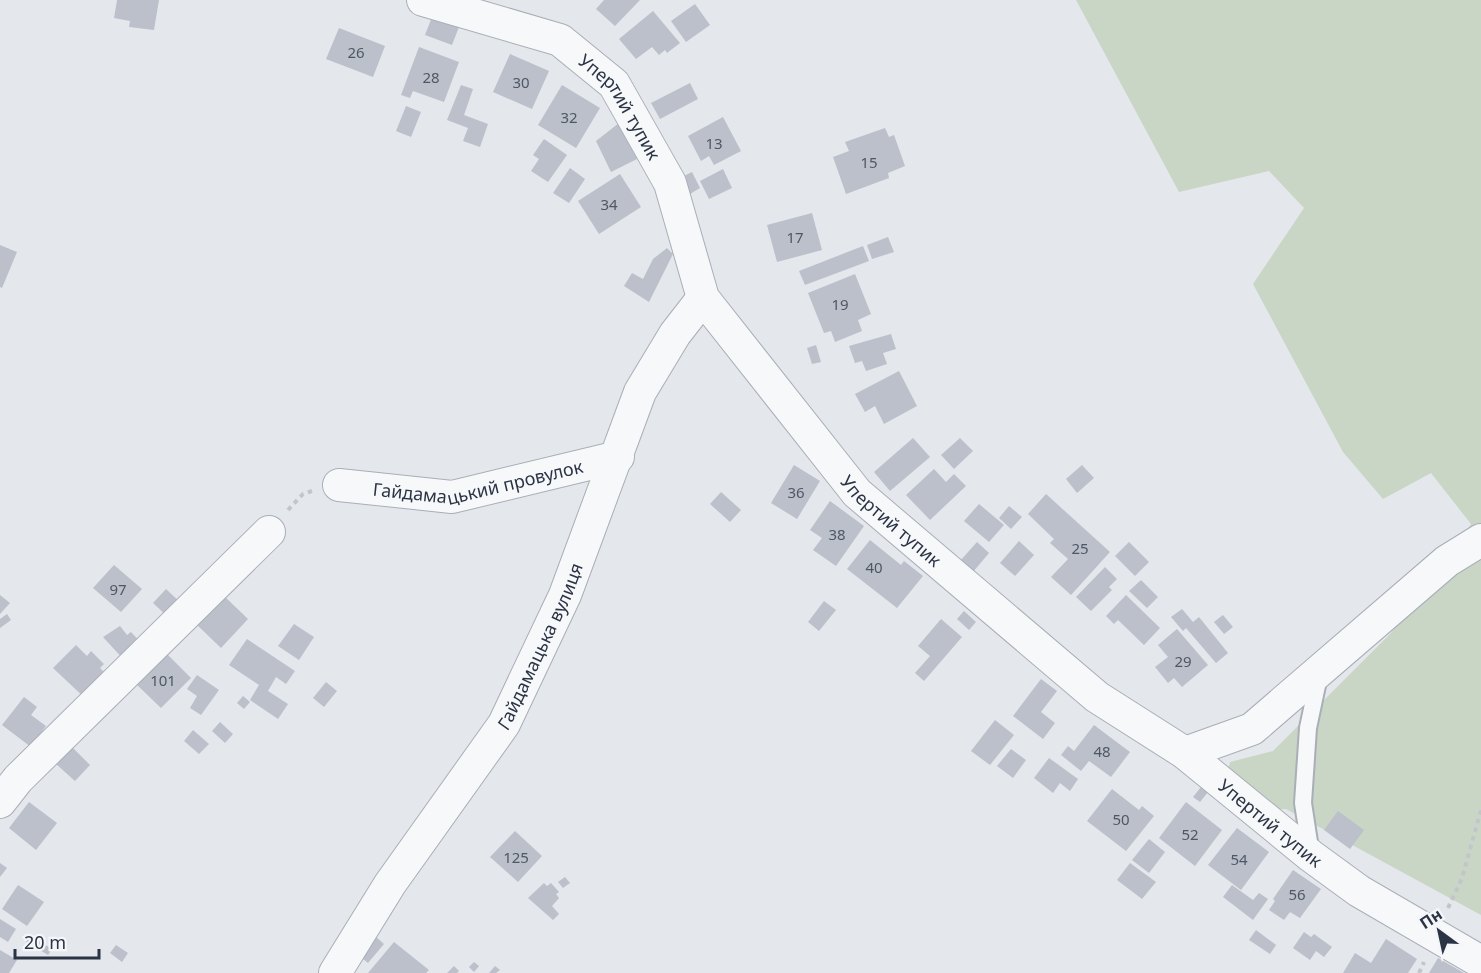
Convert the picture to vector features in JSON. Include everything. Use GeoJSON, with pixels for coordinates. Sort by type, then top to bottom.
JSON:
{"type":"FeatureCollection","features":[{"type":"Feature","properties":{"kind":"street","name":"Упертий тупик"},"geometry":{"type":"LineString","coordinates":[[423,0],[560,39],[614,84],[670,183],[703,298],[857,493],[1097,697],[1185,753],[1311,856],[1359,891],[1481,962]]}},
{"type":"Feature","properties":{"kind":"street","name":"Гайдамацька вулиця"},"geometry":{"type":"LineString","coordinates":[[335,973],[390,884],[504,724],[564,595],[618,457],[640,392],[675,334],[703,298]]}},
{"type":"Feature","properties":{"kind":"street","name":"Гайдамацький провулок"},"geometry":{"type":"LineString","coordinates":[[339,485],[452,497],[618,457]]}},
{"type":"Feature","properties":{"kind":"street"},"geometry":{"type":"LineString","coordinates":[[6,784],[269,532]]}},
{"type":"Feature","properties":{"kind":"street"},"geometry":{"type":"LineString","coordinates":[[1185,753],[1252,729],[1320,668],[1447,561],[1481,540]]}},
{"type":"Feature","properties":{"kind":"lane"},"geometry":{"type":"LineString","coordinates":[[1311,856],[1303,803],[1308,728],[1320,668]]}},
{"type":"Feature","properties":{"kind":"path"},"geometry":{"type":"LineString","coordinates":[[269,532],[303,494],[339,485]]}},
{"type":"Feature","properties":{"kind":"path"},"geometry":{"type":"LineString","coordinates":[[1435,937],[1462,878],[1481,810]]}},
{"type":"Feature","properties":{"kind":"green space"},"geometry":{"type":"Polygon","coordinates":[[[1076,0],[1481,0],[1481,915],[1286,809],[1260,810],[1226,780],[1230,762],[1273,751],[1391,633],[1471,524],[1431,473],[1383,499],[1343,452],[1253,284],[1304,208],[1269,171],[1179,192],[1076,0]]]}},
{"type":"Feature","properties":{"kind":"building"},"geometry":{"type":"Polygon","coordinates":[[[117,0],[159,0],[154,30],[129,27],[130,21],[114,18],[117,0]]]}},
{"type":"Feature","properties":{"kind":"building"},"geometry":{"type":"Polygon","coordinates":[[[604,0],[640,0],[615,26],[596,9],[604,0]]]}},
{"type":"Feature","properties":{"kind":"building"},"geometry":{"type":"Polygon","coordinates":[[[695,4],[710,25],[686,42],[671,21],[695,4]]]}},
{"type":"Feature","properties":{"kind":"building"},"geometry":{"type":"Polygon","coordinates":[[[653,11],[680,43],[667,53],[665,50],[659,55],[652,47],[636,59],[619,39],[653,11]]]}},
{"type":"Feature","properties":{"kind":"building"},"geometry":{"type":"Polygon","coordinates":[[[432,17],[459,27],[452,45],[425,35],[432,17]]]}},
{"type":"Feature","properties":{"kind":"building"},"geometry":{"type":"Polygon","coordinates":[[[339,28],[385,46],[373,77],[326,59],[339,28]]]}},
{"type":"Feature","properties":{"kind":"building"},"geometry":{"type":"Polygon","coordinates":[[[419,47],[459,62],[444,102],[413,91],[410,98],[401,95],[419,47]]]}},
{"type":"Feature","properties":{"kind":"building"},"geometry":{"type":"Polygon","coordinates":[[[510,54],[549,71],[532,109],[493,92],[510,54]]]}},
{"type":"Feature","properties":{"kind":"building"},"geometry":{"type":"Polygon","coordinates":[[[690,83],[698,99],[660,119],[651,103],[690,83]]]}},
{"type":"Feature","properties":{"kind":"building"},"geometry":{"type":"Polygon","coordinates":[[[461,85],[473,89],[464,115],[488,124],[480,147],[463,141],[468,128],[447,120],[461,85]]]}},
{"type":"Feature","properties":{"kind":"building"},"geometry":{"type":"Polygon","coordinates":[[[562,85],[600,108],[576,148],[538,125],[562,85]]]}},
{"type":"Feature","properties":{"kind":"building"},"geometry":{"type":"Polygon","coordinates":[[[406,106],[421,112],[411,137],[396,131],[406,106]]]}},
{"type":"Feature","properties":{"kind":"building"},"geometry":{"type":"Polygon","coordinates":[[[723,117],[741,151],[714,165],[709,156],[701,161],[688,136],[723,117]]]}},
{"type":"Feature","properties":{"kind":"building"},"geometry":{"type":"Polygon","coordinates":[[[619,123],[637,159],[611,172],[596,141],[619,123]]]}},
{"type":"Feature","properties":{"kind":"building"},"geometry":{"type":"Polygon","coordinates":[[[885,128],[889,137],[894,135],[905,166],[888,173],[889,178],[846,194],[833,157],[849,151],[845,142],[885,128]]]}},
{"type":"Feature","properties":{"kind":"building"},"geometry":{"type":"Polygon","coordinates":[[[544,139],[567,155],[548,182],[531,171],[539,159],[533,155],[544,139]]]}},
{"type":"Feature","properties":{"kind":"building"},"geometry":{"type":"Polygon","coordinates":[[[570,168],[585,179],[569,203],[553,193],[570,168]]]}},
{"type":"Feature","properties":{"kind":"building"},"geometry":{"type":"Polygon","coordinates":[[[723,169],[732,188],[709,199],[700,181],[723,169]]]}},
{"type":"Feature","properties":{"kind":"building"},"geometry":{"type":"Polygon","coordinates":[[[692,172],[700,188],[690,194],[682,177],[692,172]]]}},
{"type":"Feature","properties":{"kind":"building"},"geometry":{"type":"Polygon","coordinates":[[[620,174],[641,207],[599,234],[578,201],[620,174]]]}},
{"type":"Feature","properties":{"kind":"building"},"geometry":{"type":"Polygon","coordinates":[[[812,213],[822,250],[777,262],[767,225],[812,213]]]}},
{"type":"Feature","properties":{"kind":"building"},"geometry":{"type":"Polygon","coordinates":[[[888,237],[894,252],[872,259],[867,245],[888,237]]]}},
{"type":"Feature","properties":{"kind":"building"},"geometry":{"type":"Polygon","coordinates":[[[0,245],[17,252],[2,288],[0,287],[0,245]]]}},
{"type":"Feature","properties":{"kind":"building"},"geometry":{"type":"Polygon","coordinates":[[[863,246],[869,261],[805,285],[799,271],[863,246]]]}},
{"type":"Feature","properties":{"kind":"building"},"geometry":{"type":"Polygon","coordinates":[[[667,248],[673,254],[649,302],[624,286],[632,273],[643,279],[653,259],[667,248]]]}},
{"type":"Feature","properties":{"kind":"building"},"geometry":{"type":"Polygon","coordinates":[[[855,274],[871,314],[858,320],[862,331],[835,342],[831,331],[824,333],[808,293],[855,274]]]}},
{"type":"Feature","properties":{"kind":"building"},"geometry":{"type":"Polygon","coordinates":[[[891,334],[896,349],[883,353],[887,364],[866,371],[862,361],[855,363],[849,346],[891,334]]]}},
{"type":"Feature","properties":{"kind":"building"},"geometry":{"type":"Polygon","coordinates":[[[816,345],[821,362],[812,364],[807,348],[816,345]]]}},
{"type":"Feature","properties":{"kind":"building"},"geometry":{"type":"Polygon","coordinates":[[[899,371],[917,406],[884,424],[875,406],[865,412],[855,394],[899,371]]]}},
{"type":"Feature","properties":{"kind":"building"},"geometry":{"type":"Polygon","coordinates":[[[913,438],[930,457],[890,491],[874,472],[913,438]]]}},
{"type":"Feature","properties":{"kind":"building"},"geometry":{"type":"Polygon","coordinates":[[[960,438],[973,451],[954,469],[941,455],[960,438]]]}},
{"type":"Feature","properties":{"kind":"building"},"geometry":{"type":"Polygon","coordinates":[[[794,465],[820,481],[797,519],[771,503],[794,465]]]}},
{"type":"Feature","properties":{"kind":"building"},"geometry":{"type":"Polygon","coordinates":[[[1082,465],[1094,478],[1077,493],[1066,479],[1082,465]]]}},
{"type":"Feature","properties":{"kind":"building"},"geometry":{"type":"Polygon","coordinates":[[[934,469],[946,482],[954,474],[966,486],[930,520],[906,495],[934,469]]]}},
{"type":"Feature","properties":{"kind":"building"},"geometry":{"type":"Polygon","coordinates":[[[721,492],[741,510],[730,522],[710,504],[721,492]]]}},
{"type":"Feature","properties":{"kind":"building"},"geometry":{"type":"Polygon","coordinates":[[[1046,494],[1110,552],[1071,595],[1051,577],[1068,559],[1050,543],[1054,539],[1028,514],[1046,494]]]}},
{"type":"Feature","properties":{"kind":"building"},"geometry":{"type":"Polygon","coordinates":[[[830,501],[864,526],[836,566],[813,550],[822,538],[810,530],[830,501]]]}},
{"type":"Feature","properties":{"kind":"building"},"geometry":{"type":"Polygon","coordinates":[[[979,504],[1004,525],[989,542],[964,521],[979,504]]]}},
{"type":"Feature","properties":{"kind":"building"},"geometry":{"type":"Polygon","coordinates":[[[1009,506],[1022,517],[1011,529],[999,518],[1009,506]]]}},
{"type":"Feature","properties":{"kind":"building"},"geometry":{"type":"Polygon","coordinates":[[[870,540],[901,565],[904,561],[923,576],[897,608],[847,569],[870,540]]]}},
{"type":"Feature","properties":{"kind":"building"},"geometry":{"type":"Polygon","coordinates":[[[1019,541],[1034,555],[1015,576],[1000,563],[1019,541]]]}},
{"type":"Feature","properties":{"kind":"building"},"geometry":{"type":"Polygon","coordinates":[[[977,542],[989,553],[973,572],[960,561],[977,542]]]}},
{"type":"Feature","properties":{"kind":"building"},"geometry":{"type":"Polygon","coordinates":[[[1129,542],[1149,562],[1135,576],[1115,556],[1129,542]]]}},
{"type":"Feature","properties":{"kind":"building"},"geometry":{"type":"Polygon","coordinates":[[[114,565],[142,589],[121,612],[93,588],[114,565]]]}},
{"type":"Feature","properties":{"kind":"building"},"geometry":{"type":"Polygon","coordinates":[[[1105,567],[1117,579],[1109,587],[1112,590],[1091,611],[1076,597],[1105,567]]]}},
{"type":"Feature","properties":{"kind":"building"},"geometry":{"type":"Polygon","coordinates":[[[1141,580],[1158,597],[1147,608],[1129,591],[1141,580]]]}},
{"type":"Feature","properties":{"kind":"building"},"geometry":{"type":"Polygon","coordinates":[[[166,589],[183,605],[170,619],[153,603],[166,589]]]}},
{"type":"Feature","properties":{"kind":"building"},"geometry":{"type":"Polygon","coordinates":[[[222,594],[248,619],[221,648],[194,622],[222,594]]]}},
{"type":"Feature","properties":{"kind":"building"},"geometry":{"type":"Polygon","coordinates":[[[0,595],[10,603],[0,614],[0,595]]]}},
{"type":"Feature","properties":{"kind":"building"},"geometry":{"type":"Polygon","coordinates":[[[1126,595],[1160,628],[1144,645],[1118,620],[1114,624],[1106,616],[1126,595]]]}},
{"type":"Feature","properties":{"kind":"building"},"geometry":{"type":"Polygon","coordinates":[[[824,601],[836,610],[819,631],[808,622],[824,601]]]}},
{"type":"Feature","properties":{"kind":"building"},"geometry":{"type":"Polygon","coordinates":[[[1182,609],[1193,622],[1199,617],[1228,653],[1216,663],[1186,628],[1183,631],[1171,617],[1182,609]]]}},
{"type":"Feature","properties":{"kind":"building"},"geometry":{"type":"Polygon","coordinates":[[[964,611],[976,622],[969,630],[957,619],[964,611]]]}},
{"type":"Feature","properties":{"kind":"building"},"geometry":{"type":"Polygon","coordinates":[[[7,614],[11,620],[0,628],[0,619],[7,614]]]}},
{"type":"Feature","properties":{"kind":"building"},"geometry":{"type":"Polygon","coordinates":[[[1223,615],[1233,627],[1224,634],[1214,622],[1223,615]]]}},
{"type":"Feature","properties":{"kind":"building"},"geometry":{"type":"Polygon","coordinates":[[[941,619],[962,637],[924,681],[915,673],[930,656],[918,646],[941,619]]]}},
{"type":"Feature","properties":{"kind":"building"},"geometry":{"type":"Polygon","coordinates":[[[294,624],[314,637],[299,660],[278,646],[294,624]]]}},
{"type":"Feature","properties":{"kind":"building"},"geometry":{"type":"Polygon","coordinates":[[[120,626],[127,635],[131,632],[143,645],[125,661],[103,637],[120,626]]]}},
{"type":"Feature","properties":{"kind":"building"},"geometry":{"type":"Polygon","coordinates":[[[1177,629],[1208,665],[1182,687],[1174,678],[1168,683],[1155,667],[1168,657],[1158,645],[1177,629]]]}},
{"type":"Feature","properties":{"kind":"building"},"geometry":{"type":"Polygon","coordinates":[[[247,639],[295,671],[286,684],[276,677],[268,691],[288,704],[278,719],[250,700],[259,685],[229,665],[247,639]]]}},
{"type":"Feature","properties":{"kind":"building"},"geometry":{"type":"Polygon","coordinates":[[[76,645],[87,656],[91,651],[104,664],[100,668],[109,677],[87,700],[53,668],[76,645]]]}},
{"type":"Feature","properties":{"kind":"building"},"geometry":{"type":"Polygon","coordinates":[[[165,652],[191,678],[161,708],[135,683],[165,652]]]}},
{"type":"Feature","properties":{"kind":"building"},"geometry":{"type":"Polygon","coordinates":[[[197,675],[219,690],[201,715],[190,708],[197,696],[187,689],[197,675]]]}},
{"type":"Feature","properties":{"kind":"building"},"geometry":{"type":"Polygon","coordinates":[[[1041,679],[1057,691],[1041,712],[1055,723],[1043,739],[1013,716],[1041,679]]]}},
{"type":"Feature","properties":{"kind":"building"},"geometry":{"type":"Polygon","coordinates":[[[326,682],[337,691],[324,707],[313,698],[326,682]]]}},
{"type":"Feature","properties":{"kind":"building"},"geometry":{"type":"Polygon","coordinates":[[[243,696],[250,702],[244,709],[237,703],[243,696]]]}},
{"type":"Feature","properties":{"kind":"building"},"geometry":{"type":"Polygon","coordinates":[[[24,697],[37,707],[31,715],[46,726],[31,747],[2,725],[24,697]]]}},
{"type":"Feature","properties":{"kind":"building"},"geometry":{"type":"Polygon","coordinates":[[[995,720],[1014,735],[990,765],[971,751],[995,720]]]}},
{"type":"Feature","properties":{"kind":"building"},"geometry":{"type":"Polygon","coordinates":[[[220,722],[233,734],[225,743],[212,731],[220,722]]]}},
{"type":"Feature","properties":{"kind":"building"},"geometry":{"type":"Polygon","coordinates":[[[1094,725],[1130,752],[1111,777],[1089,761],[1081,771],[1061,755],[1068,746],[1074,751],[1094,725]]]}},
{"type":"Feature","properties":{"kind":"building"},"geometry":{"type":"Polygon","coordinates":[[[193,730],[209,744],[199,754],[184,741],[193,730]]]}},
{"type":"Feature","properties":{"kind":"building"},"geometry":{"type":"Polygon","coordinates":[[[72,747],[90,765],[75,781],[56,764],[72,747]]]}},
{"type":"Feature","properties":{"kind":"building"},"geometry":{"type":"Polygon","coordinates":[[[1011,749],[1026,760],[1013,778],[997,766],[1011,749]]]}},
{"type":"Feature","properties":{"kind":"building"},"geometry":{"type":"Polygon","coordinates":[[[1049,758],[1078,779],[1070,791],[1060,783],[1053,793],[1034,778],[1049,758]]]}},
{"type":"Feature","properties":{"kind":"building"},"geometry":{"type":"Polygon","coordinates":[[[1201,787],[1208,792],[1200,802],[1193,797],[1201,787]]]}},
{"type":"Feature","properties":{"kind":"building"},"geometry":{"type":"Polygon","coordinates":[[[1112,789],[1139,810],[1142,806],[1154,816],[1126,851],[1087,821],[1112,789]]]}},
{"type":"Feature","properties":{"kind":"building"},"geometry":{"type":"Polygon","coordinates":[[[29,802],[57,823],[36,850],[9,828],[29,802]]]}},
{"type":"Feature","properties":{"kind":"building"},"geometry":{"type":"Polygon","coordinates":[[[1186,802],[1222,830],[1195,866],[1159,838],[1186,802]]]}},
{"type":"Feature","properties":{"kind":"building"},"geometry":{"type":"Polygon","coordinates":[[[1338,811],[1364,830],[1350,849],[1324,830],[1338,811]]]}},
{"type":"Feature","properties":{"kind":"building"},"geometry":{"type":"Polygon","coordinates":[[[1237,828],[1269,852],[1241,890],[1208,865],[1237,828]]]}},
{"type":"Feature","properties":{"kind":"building"},"geometry":{"type":"Polygon","coordinates":[[[515,831],[542,856],[518,882],[490,857],[515,831]]]}},
{"type":"Feature","properties":{"kind":"building"},"geometry":{"type":"Polygon","coordinates":[[[1149,839],[1165,852],[1149,873],[1132,860],[1149,839]]]}},
{"type":"Feature","properties":{"kind":"building"},"geometry":{"type":"Polygon","coordinates":[[[0,863],[7,868],[0,877],[0,863]]]}},
{"type":"Feature","properties":{"kind":"building"},"geometry":{"type":"Polygon","coordinates":[[[1130,863],[1156,882],[1142,899],[1117,880],[1130,863]]]}},
{"type":"Feature","properties":{"kind":"building"},"geometry":{"type":"Polygon","coordinates":[[[1293,870],[1321,889],[1300,918],[1290,912],[1284,920],[1269,910],[1275,901],[1273,899],[1293,870]]]}},
{"type":"Feature","properties":{"kind":"building"},"geometry":{"type":"Polygon","coordinates":[[[565,877],[570,883],[563,888],[558,882],[565,877]]]}},
{"type":"Feature","properties":{"kind":"building"},"geometry":{"type":"Polygon","coordinates":[[[544,883],[547,886],[551,883],[559,892],[556,894],[559,898],[552,906],[559,914],[553,920],[528,898],[544,883]]]}},
{"type":"Feature","properties":{"kind":"building"},"geometry":{"type":"Polygon","coordinates":[[[18,885],[44,902],[27,926],[2,909],[18,885]]]}},
{"type":"Feature","properties":{"kind":"building"},"geometry":{"type":"Polygon","coordinates":[[[1232,885],[1253,900],[1259,893],[1268,899],[1253,920],[1223,897],[1232,885]]]}},
{"type":"Feature","properties":{"kind":"building"},"geometry":{"type":"Polygon","coordinates":[[[0,919],[16,929],[8,942],[0,937],[0,919]]]}},
{"type":"Feature","properties":{"kind":"building"},"geometry":{"type":"Polygon","coordinates":[[[1256,930],[1276,945],[1270,954],[1249,940],[1256,930]]]}},
{"type":"Feature","properties":{"kind":"building"},"geometry":{"type":"Polygon","coordinates":[[[1304,932],[1311,937],[1314,934],[1332,947],[1324,957],[1316,951],[1310,960],[1293,948],[1304,932]]]}},
{"type":"Feature","properties":{"kind":"building"},"geometry":{"type":"Polygon","coordinates":[[[29,935],[52,949],[48,955],[25,941],[29,935]]]}},
{"type":"Feature","properties":{"kind":"building"},"geometry":{"type":"Polygon","coordinates":[[[374,935],[384,944],[368,963],[358,955],[374,935]]]}},
{"type":"Feature","properties":{"kind":"building"},"geometry":{"type":"Polygon","coordinates":[[[1386,939],[1417,959],[1408,973],[1343,973],[1355,953],[1371,963],[1386,939]]]}},
{"type":"Feature","properties":{"kind":"building"},"geometry":{"type":"Polygon","coordinates":[[[394,942],[429,970],[426,973],[368,973],[394,942]]]}},
{"type":"Feature","properties":{"kind":"building"},"geometry":{"type":"Polygon","coordinates":[[[116,945],[128,953],[122,962],[110,953],[116,945]]]}},
{"type":"Feature","properties":{"kind":"building"},"geometry":{"type":"Polygon","coordinates":[[[0,950],[17,960],[9,973],[0,973],[0,950]]]}},
{"type":"Feature","properties":{"kind":"building"},"geometry":{"type":"Polygon","coordinates":[[[1438,958],[1464,973],[1429,973],[1438,958]]]}},
{"type":"Feature","properties":{"kind":"building"},"geometry":{"type":"Polygon","coordinates":[[[474,962],[479,966],[474,972],[469,967],[474,962]]]}},
{"type":"Feature","properties":{"kind":"building"},"geometry":{"type":"Polygon","coordinates":[[[454,966],[459,971],[457,973],[447,973],[454,966]]]}},
{"type":"Feature","properties":{"kind":"building"},"geometry":{"type":"Polygon","coordinates":[[[495,966],[500,970],[496,973],[489,973],[495,966]]]}}]}
